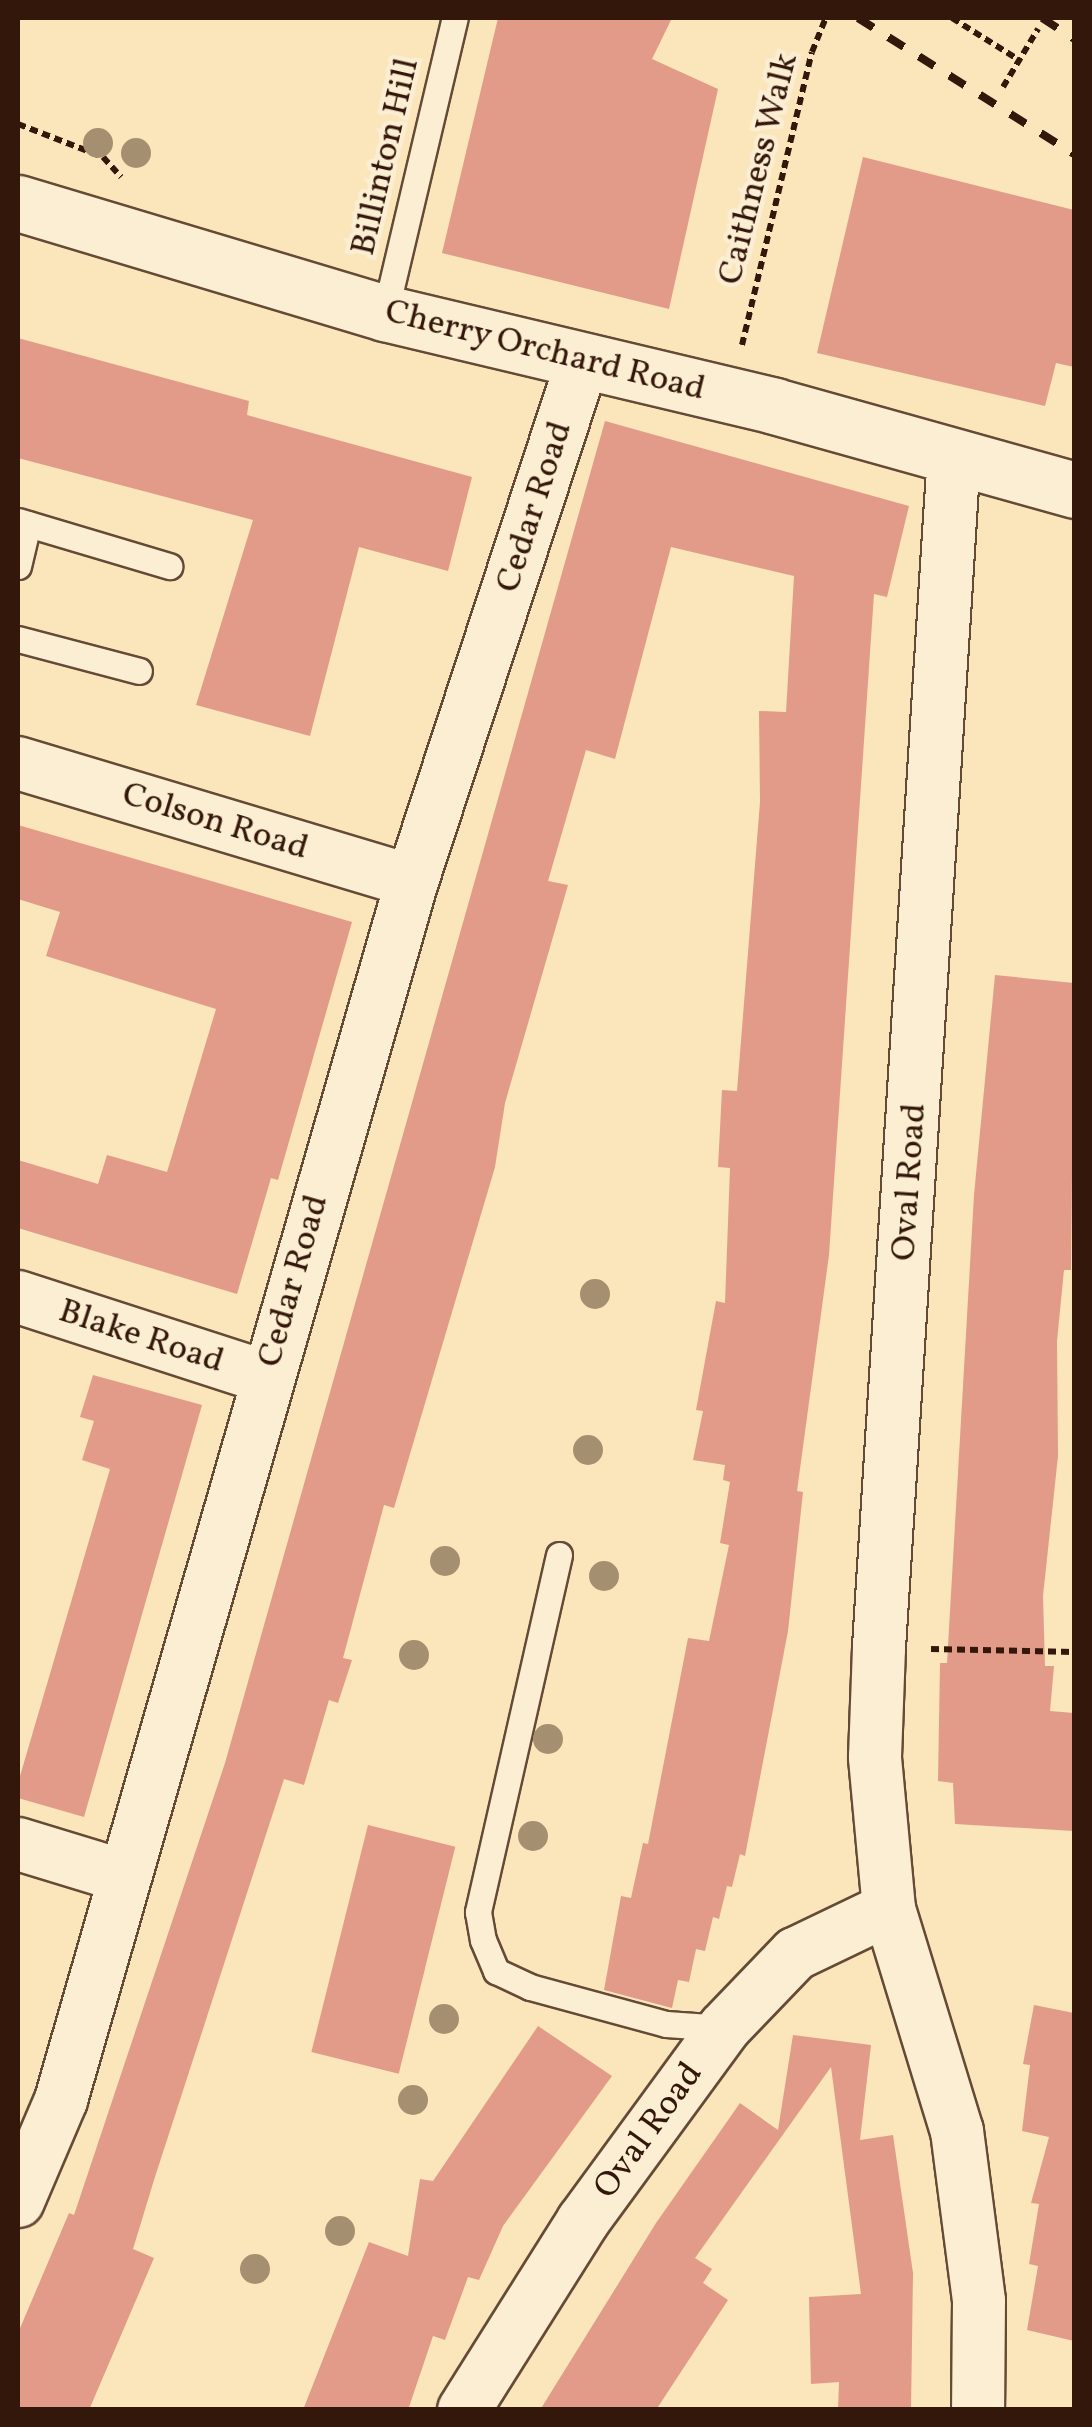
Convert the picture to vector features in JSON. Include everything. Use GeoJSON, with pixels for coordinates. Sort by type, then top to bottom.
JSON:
{"type":"FeatureCollection","features":[{"type":"Feature","properties":{"kind":"street","name":"Cherry Orchard Road"},"geometry":{"type":"LineString","coordinates":[[18,203],[385,312],[1074,490]]}},
{"type":"Feature","properties":{"kind":"street","name":"Cedar Road"},"geometry":{"type":"LineString","coordinates":[[18,2201],[61,2100],[265,1377],[412,881],[582,364]]}},
{"type":"Feature","properties":{"kind":"street","name":"Oval Road"},"geometry":{"type":"LineString","coordinates":[[954,456],[875,1757],[889,1909],[956,2130],[979,2301],[978,2410]]}},
{"type":"Feature","properties":{"kind":"street","name":"Colson Road"},"geometry":{"type":"LineString","coordinates":[[18,763],[412,881]]}},
{"type":"Feature","properties":{"kind":"street","name":"Blake Road"},"geometry":{"type":"LineString","coordinates":[[18,1298],[265,1377]]}},
{"type":"Feature","properties":{"kind":"street"},"geometry":{"type":"LineString","coordinates":[[18,1844],[123,1876]]}},
{"type":"Feature","properties":{"kind":"street","name":"Oval Road"},"geometry":{"type":"LineString","coordinates":[[464,2410],[583,2221],[724,2028],[795,1954],[889,1909]]}},
{"type":"Feature","properties":{"kind":"lane","name":"Billinton Hill"},"geometry":{"type":"LineString","coordinates":[[385,312],[455,18]]}},
{"type":"Feature","properties":{"kind":"lane"},"geometry":{"type":"LineString","coordinates":[[18,566],[23,523],[169,566]]}},
{"type":"Feature","properties":{"kind":"lane"},"geometry":{"type":"LineString","coordinates":[[18,638],[139,671]]}},
{"type":"Feature","properties":{"kind":"lane"},"geometry":{"type":"LineString","coordinates":[[559,1555],[478,1912],[483,1940],[496,1971],[530,1987],[666,2024],[724,2028]]}},
{"type":"Feature","properties":{"kind":"path","name":"Caithness Walk"},"geometry":{"type":"LineString","coordinates":[[744,334],[812,52],[826,18]]}},
{"type":"Feature","properties":{"kind":"path"},"geometry":{"type":"LineString","coordinates":[[952,18],[1019,60]]}},
{"type":"Feature","properties":{"kind":"path"},"geometry":{"type":"LineString","coordinates":[[1003,86],[1038,29]]}},
{"type":"Feature","properties":{"kind":"path"},"geometry":{"type":"LineString","coordinates":[[880,1647],[1074,1652]]}},
{"type":"Feature","properties":{"kind":"building"},"geometry":{"type":"Polygon","coordinates":[[[498,18],[672,18],[652,59],[718,89],[669,309],[442,253],[498,18]]]}},
{"type":"Feature","properties":{"kind":"building"},"geometry":{"type":"Polygon","coordinates":[[[863,157],[1074,210],[1074,367],[1056,363],[1045,406],[817,353],[863,157]]]}},
{"type":"Feature","properties":{"kind":"building"},"geometry":{"type":"Polygon","coordinates":[[[18,338],[249,401],[247,415],[472,477],[448,571],[359,547],[310,736],[196,705],[253,520],[18,458],[18,338]]]}},
{"type":"Feature","properties":{"kind":"building"},"geometry":{"type":"Polygon","coordinates":[[[605,421],[909,506],[887,597],[874,594],[829,1255],[797,1491],[803,1492],[788,1631],[745,1856],[740,1854],[719,1919],[713,1917],[705,1951],[696,1949],[689,1982],[678,1980],[672,2008],[604,1990],[621,1896],[631,1898],[643,1843],[648,1844],[688,1638],[709,1641],[729,1545],[720,1543],[730,1482],[723,1480],[725,1465],[693,1460],[703,1411],[696,1410],[716,1301],[725,1303],[730,1168],[718,1167],[722,1090],[737,1091],[760,802],[759,711],[786,712],[794,576],[671,547],[615,759],[586,750],[548,881],[568,885],[505,1103],[495,1167],[394,1508],[384,1505],[343,1658],[352,1660],[338,1703],[329,1700],[304,1785],[284,1779],[133,2249],[154,2258],[89,2410],[18,2410],[18,2333],[69,2213],[74,2215],[225,1763],[605,421]]]}},
{"type":"Feature","properties":{"kind":"building"},"geometry":{"type":"Polygon","coordinates":[[[18,825],[352,922],[278,1180],[271,1178],[237,1294],[18,1228],[18,1160],[98,1184],[107,1155],[167,1172],[216,1009],[46,956],[60,912],[18,899],[18,825]]]}},
{"type":"Feature","properties":{"kind":"building"},"geometry":{"type":"Polygon","coordinates":[[[995,975],[1074,983],[1071,1270],[1064,1270],[1057,1341],[1058,1456],[1043,1596],[1045,1666],[1054,1666],[1050,1711],[1074,1713],[1074,1831],[955,1824],[953,1783],[938,1781],[940,1663],[947,1663],[974,1195],[995,975]]]}},
{"type":"Feature","properties":{"kind":"building"},"geometry":{"type":"Polygon","coordinates":[[[93,1375],[202,1405],[84,1817],[18,1798],[18,1783],[110,1469],[82,1460],[94,1421],[80,1417],[93,1375]]]}},
{"type":"Feature","properties":{"kind":"building"},"geometry":{"type":"Polygon","coordinates":[[[368,1825],[455,1847],[399,2074],[311,2052],[368,1825]]]}},
{"type":"Feature","properties":{"kind":"building"},"geometry":{"type":"Polygon","coordinates":[[[1034,2005],[1074,2013],[1074,2341],[1027,2330],[1038,2266],[1029,2264],[1039,2204],[1031,2203],[1049,2137],[1022,2131],[1030,2065],[1023,2064],[1034,2005]]]}},
{"type":"Feature","properties":{"kind":"building"},"geometry":{"type":"Polygon","coordinates":[[[538,2026],[612,2076],[503,2226],[479,2280],[468,2277],[445,2340],[433,2336],[408,2410],[303,2410],[369,2242],[408,2256],[420,2179],[433,2181],[538,2026]]]}},
{"type":"Feature","properties":{"kind":"building"},"geometry":{"type":"Polygon","coordinates":[[[793,2035],[871,2045],[860,2140],[893,2135],[913,2273],[911,2410],[838,2410],[839,2382],[811,2384],[809,2297],[861,2294],[831,2067],[695,2258],[712,2269],[703,2283],[728,2300],[656,2410],[540,2410],[656,2223],[740,2103],[778,2130],[793,2035]]]}},
{"type":"Feature","properties":{"kind":"railway"},"geometry":{"type":"LineString","coordinates":[[858,18],[1074,154]]}},
{"type":"Feature","properties":{"kind":"railway"},"geometry":{"type":"LineString","coordinates":[[1042,18],[1074,39]]}}]}
